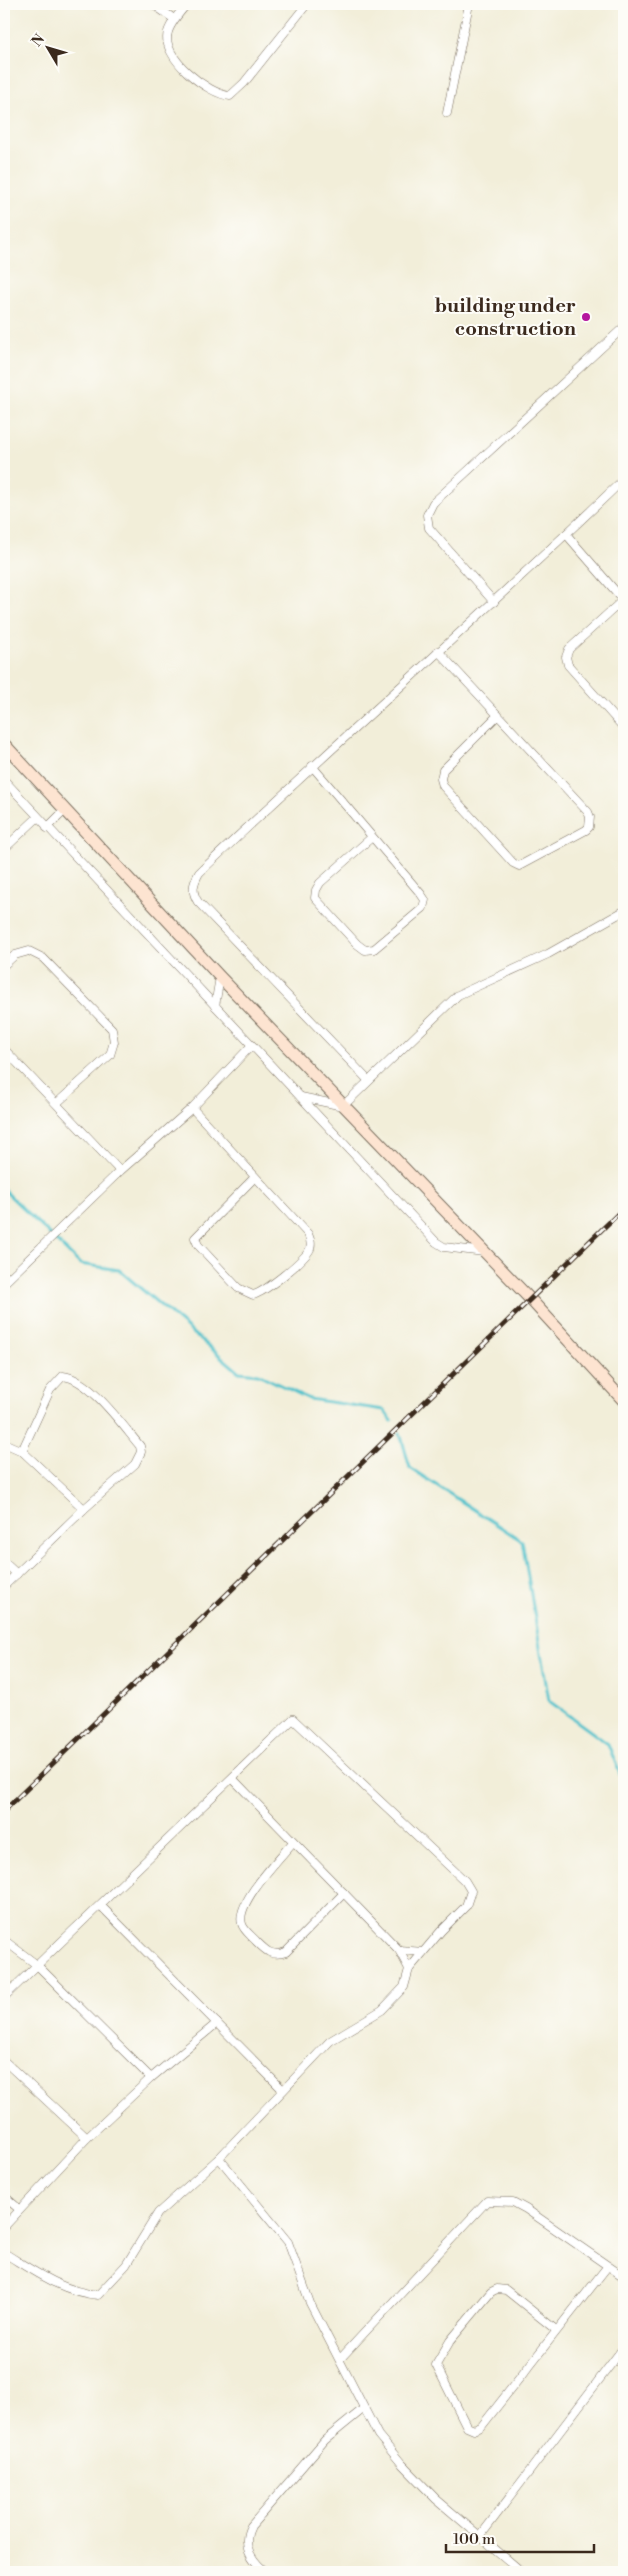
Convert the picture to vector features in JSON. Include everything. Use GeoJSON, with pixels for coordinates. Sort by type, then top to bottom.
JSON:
{"type":"FeatureCollection","features":[{"type":"Feature","properties":{"kind":"street"},"geometry":{"type":"LineString","coordinates":[[153,4],[174,19]]}},
{"type":"Feature","properties":{"kind":"street"},"geometry":{"type":"LineString","coordinates":[[187,4],[174,19],[167,33],[168,49],[177,63],[213,90],[230,96],[244,82],[307,4]]}},
{"type":"Feature","properties":{"kind":"street"},"geometry":{"type":"LineString","coordinates":[[446,113],[469,4]]}},
{"type":"Feature","properties":{"kind":"street"},"geometry":{"type":"LineString","coordinates":[[494,602],[437,539],[429,528],[427,515],[433,503],[624,328]]}},
{"type":"Feature","properties":{"kind":"street"},"geometry":{"type":"LineString","coordinates":[[368,1080],[198,902],[192,888],[199,872],[312,766],[623,484]]}},
{"type":"Feature","properties":{"kind":"street"},"geometry":{"type":"LineString","coordinates":[[566,534],[624,601],[570,649],[566,657],[568,665],[624,728]]}},
{"type":"Feature","properties":{"kind":"street"},"geometry":{"type":"LineString","coordinates":[[438,651],[498,715],[588,812],[590,817],[589,827],[586,830],[519,866],[512,864],[443,786],[440,779],[443,770],[498,715]]}},
{"type":"Feature","properties":{"kind":"street"},"geometry":{"type":"LineString","coordinates":[[4,744],[220,977],[624,1401]]}},
{"type":"Feature","properties":{"kind":"street"},"geometry":{"type":"LineString","coordinates":[[312,766],[372,837],[425,900],[423,908],[416,914],[374,948],[365,950],[357,944],[315,898],[316,890],[320,883],[372,837]]}},
{"type":"Feature","properties":{"kind":"street"},"geometry":{"type":"LineString","coordinates":[[4,780],[37,818],[436,1242],[444,1247],[484,1252]]}},
{"type":"Feature","properties":{"kind":"street"},"geometry":{"type":"LineString","coordinates":[[47,828],[65,810]]}},
{"type":"Feature","properties":{"kind":"street"},"geometry":{"type":"LineString","coordinates":[[4,850],[37,818]]}},
{"type":"Feature","properties":{"kind":"street"},"geometry":{"type":"LineString","coordinates":[[343,1106],[458,995],[548,954],[624,910]]}},
{"type":"Feature","properties":{"kind":"street"},"geometry":{"type":"LineString","coordinates":[[4,966],[16,955],[29,951],[43,958],[112,1029],[114,1042],[110,1055],[57,1103]]}},
{"type":"Feature","properties":{"kind":"street"},"geometry":{"type":"LineString","coordinates":[[215,1006],[220,977]]}},
{"type":"Feature","properties":{"kind":"street"},"geometry":{"type":"LineString","coordinates":[[4,1283],[120,1171],[192,1108],[251,1046]]}},
{"type":"Feature","properties":{"kind":"street"},"geometry":{"type":"LineString","coordinates":[[4,1049],[120,1171]]}},
{"type":"Feature","properties":{"kind":"street"},"geometry":{"type":"LineString","coordinates":[[301,1097],[343,1106]]}},
{"type":"Feature","properties":{"kind":"street"},"geometry":{"type":"LineString","coordinates":[[192,1108],[255,1176],[308,1234],[311,1246],[306,1254],[266,1289],[253,1295],[238,1288],[198,1245],[195,1238],[255,1176]]}},
{"type":"Feature","properties":{"kind":"street"},"geometry":{"type":"LineString","coordinates":[[4,1586],[84,1509],[135,1464],[141,1452],[140,1446],[111,1412],[86,1387],[69,1377],[63,1376],[58,1379],[50,1390],[22,1451]]}},
{"type":"Feature","properties":{"kind":"street"},"geometry":{"type":"LineString","coordinates":[[4,1443],[22,1451],[84,1509]]}},
{"type":"Feature","properties":{"kind":"street"},"geometry":{"type":"LineString","coordinates":[[4,1562],[17,1574]]}},
{"type":"Feature","properties":{"kind":"street"},"geometry":{"type":"LineString","coordinates":[[4,1997],[294,1719],[465,1881],[471,1891],[466,1906],[423,1952],[410,1969],[404,1987],[382,2010],[330,2042],[219,2158],[158,2213],[126,2265],[98,2295],[72,2291],[51,2281],[4,2253]]}},
{"type":"Feature","properties":{"kind":"street"},"geometry":{"type":"LineString","coordinates":[[233,1779],[399,1950],[410,1969]]}},
{"type":"Feature","properties":{"kind":"street"},"geometry":{"type":"LineString","coordinates":[[293,1842],[250,1895],[242,1910],[241,1919],[244,1928],[266,1951],[276,1955],[286,1952],[344,1893]]}},
{"type":"Feature","properties":{"kind":"street"},"geometry":{"type":"LineString","coordinates":[[100,1905],[283,2090]]}},
{"type":"Feature","properties":{"kind":"street"},"geometry":{"type":"LineString","coordinates":[[4,1940],[36,1965],[151,2078]]}},
{"type":"Feature","properties":{"kind":"street"},"geometry":{"type":"LineString","coordinates":[[399,1950],[423,1952]]}},
{"type":"Feature","properties":{"kind":"street"},"geometry":{"type":"LineString","coordinates":[[4,2227],[87,2138],[151,2078],[217,2023]]}},
{"type":"Feature","properties":{"kind":"street"},"geometry":{"type":"LineString","coordinates":[[4,2061],[87,2138]]}},
{"type":"Feature","properties":{"kind":"street"},"geometry":{"type":"LineString","coordinates":[[219,2158],[288,2242],[310,2302],[340,2359],[363,2409],[378,2435],[402,2464],[436,2499],[481,2535],[522,2572]]}},
{"type":"Feature","properties":{"kind":"street"},"geometry":{"type":"LineString","coordinates":[[4,2196],[19,2209]]}},
{"type":"Feature","properties":{"kind":"street"},"geometry":{"type":"LineString","coordinates":[[340,2359],[487,2200],[513,2202],[526,2209],[624,2277]]}},
{"type":"Feature","properties":{"kind":"street"},"geometry":{"type":"LineString","coordinates":[[556,2330],[506,2290],[497,2289],[491,2292],[444,2348],[436,2365],[467,2428],[474,2430],[481,2427],[607,2267]]}},
{"type":"Feature","properties":{"kind":"street"},"geometry":{"type":"LineString","coordinates":[[481,2535],[624,2347]]}},
{"type":"Feature","properties":{"kind":"street"},"geometry":{"type":"LineString","coordinates":[[266,2572],[253,2559],[247,2546],[246,2538],[251,2526],[325,2440],[363,2409]]}},
{"type":"Feature","properties":{"kind":"waterway"},"geometry":{"type":"LineString","coordinates":[[4,1190],[80,1264],[119,1270],[239,1372],[258,1374],[309,1399],[384,1410],[392,1421]]}},
{"type":"Feature","properties":{"kind":"waterway"},"geometry":{"type":"LineString","coordinates":[[400,1433],[410,1468],[522,1541],[549,1701],[608,1744],[624,1784]]}},
{"type":"Feature","properties":{"kind":"railway"},"geometry":{"type":"LineString","coordinates":[[4,1811],[624,1208]]}},
{"type":"Feature","properties":{"kind":"place","name":"building under construction"},"geometry":{"type":"Point","coordinates":[586,317]}}]}
